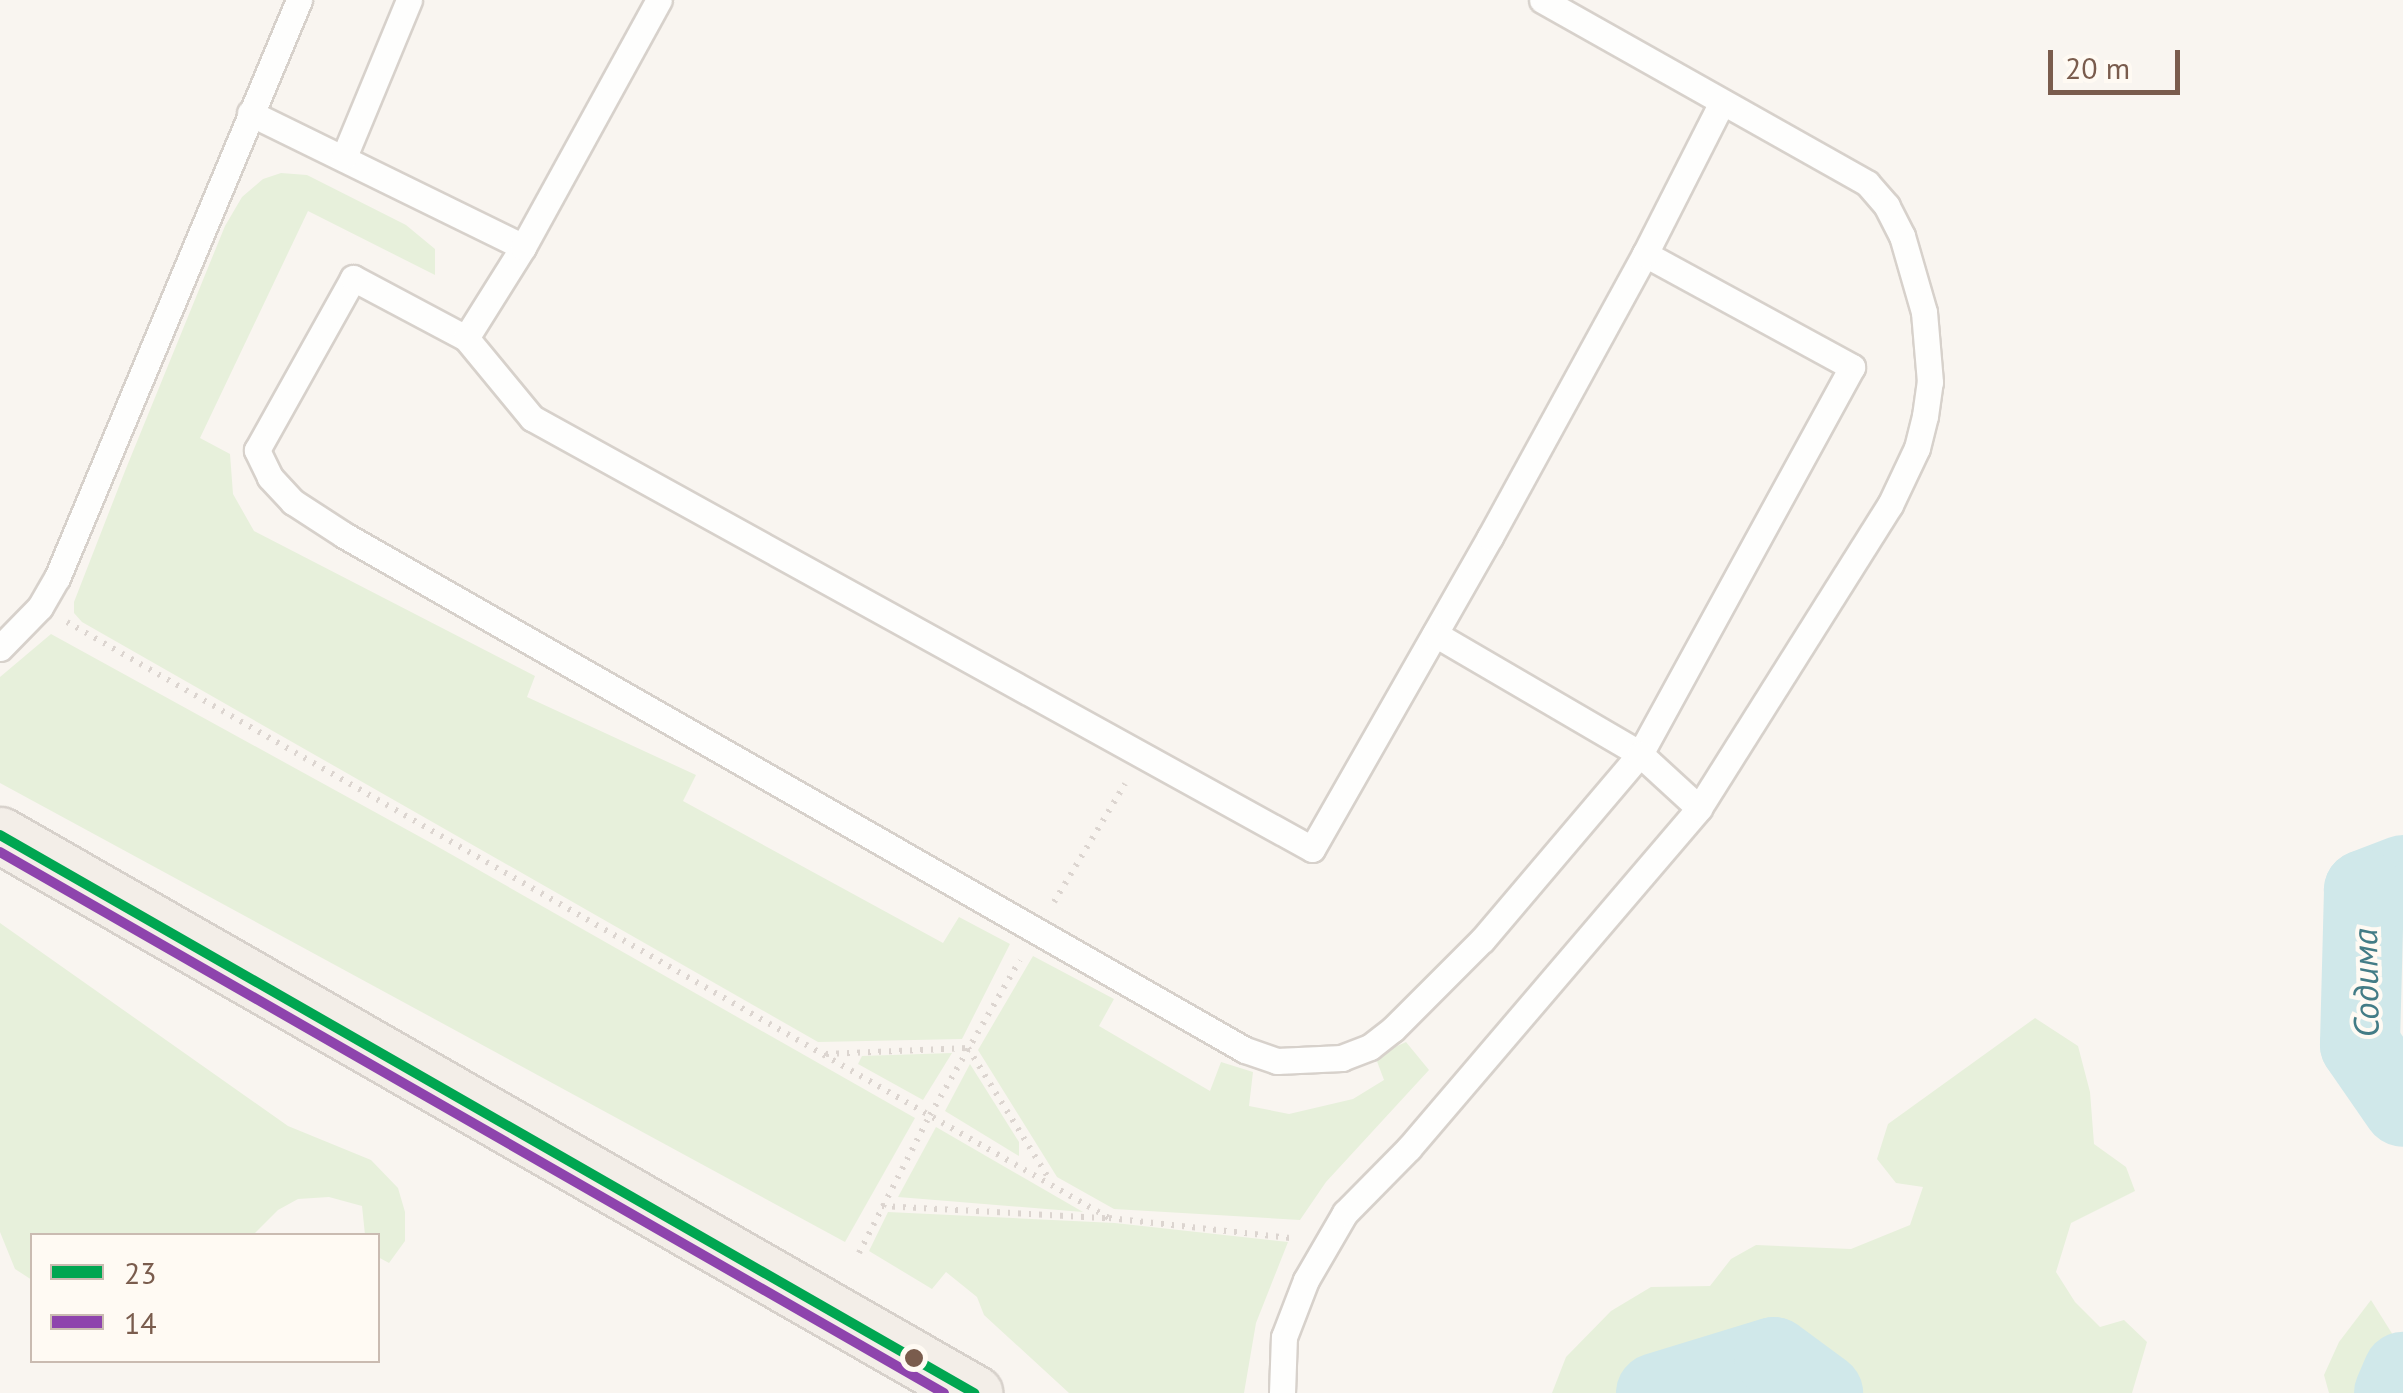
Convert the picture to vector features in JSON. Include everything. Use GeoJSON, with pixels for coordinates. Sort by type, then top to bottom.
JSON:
{"type":"FeatureCollection","features":[{"type":"Feature","properties":{"kind":"main road"},"geometry":{"type":"LineString","coordinates":[[0,835],[974,1393]]}},
{"type":"Feature","properties":{"kind":"lane"},"geometry":{"type":"LineString","coordinates":[[0,648],[40,607],[114,450],[299,0]]}},
{"type":"Feature","properties":{"kind":"lane"},"geometry":{"type":"LineString","coordinates":[[344,158],[408,0]]}},
{"type":"Feature","properties":{"kind":"lane"},"geometry":{"type":"LineString","coordinates":[[466,338],[523,247],[659,0]]}},
{"type":"Feature","properties":{"kind":"lane"},"geometry":{"type":"LineString","coordinates":[[1282,1393],[1284,1337],[1306,1280],[1346,1213],[1408,1148],[1698,808],[1890,504],[1917,448],[1930,382],[1924,312],[1902,236],[1886,206],[1867,184],[1542,0]]}},
{"type":"Feature","properties":{"kind":"lane"},"geometry":{"type":"LineString","coordinates":[[1645,254],[1852,367],[1640,754],[1482,940],[1393,1029],[1370,1047],[1342,1058],[1276,1061],[1245,1050],[344,535],[293,502],[270,477],[257,450],[353,278],[466,338],[532,418],[1312,849],[1645,254],[1722,102]]}},
{"type":"Feature","properties":{"kind":"lane"},"geometry":{"type":"LineString","coordinates":[[250,113],[523,247]]}},
{"type":"Feature","properties":{"kind":"lane"},"geometry":{"type":"LineString","coordinates":[[1435,634],[1640,754],[1698,808]]}},
{"type":"Feature","properties":{"kind":"path"},"geometry":{"type":"LineString","coordinates":[[40,607],[1109,1218]]}},
{"type":"Feature","properties":{"kind":"path"},"geometry":{"type":"LineString","coordinates":[[860,1253],[968,1048],[1142,756]]}},
{"type":"Feature","properties":{"kind":"path"},"geometry":{"type":"LineString","coordinates":[[824,1054],[968,1048]]}},
{"type":"Feature","properties":{"kind":"path"},"geometry":{"type":"LineString","coordinates":[[968,1048],[1051,1182]]}},
{"type":"Feature","properties":{"kind":"path"},"geometry":{"type":"LineString","coordinates":[[882,1206],[1109,1218],[1328,1242]]}},
{"type":"Feature","properties":{"kind":"green space"},"geometry":{"type":"Polygon","coordinates":[[[281,173],[307,175],[406,225],[435,249],[435,275],[308,211],[200,438],[230,454],[233,494],[254,531],[535,676],[527,697],[696,775],[683,801],[943,943],[959,917],[1010,944],[962,1039],[818,1042],[82,622],[74,613],[74,602],[125,471],[225,226],[242,197],[263,179],[281,173]]]}},
{"type":"Feature","properties":{"kind":"green space"},"geometry":{"type":"Polygon","coordinates":[[[51,634],[433,844],[915,1118],[845,1242],[0,783],[0,677],[51,634]]]}},
{"type":"Feature","properties":{"kind":"green space"},"geometry":{"type":"Polygon","coordinates":[[[0,923],[288,1126],[371,1160],[398,1188],[405,1212],[405,1241],[389,1263],[380,1258],[380,1233],[365,1233],[362,1206],[329,1197],[298,1199],[278,1210],[255,1233],[30,1233],[30,1279],[15,1269],[0,1232],[0,923]]]}},
{"type":"Feature","properties":{"kind":"green space"},"geometry":{"type":"Polygon","coordinates":[[[1033,956],[1114,999],[1099,1026],[1210,1091],[1221,1062],[1253,1072],[1249,1106],[1289,1114],[1353,1099],[1384,1080],[1375,1056],[1406,1042],[1429,1070],[1326,1182],[1300,1220],[1114,1209],[1057,1177],[978,1050],[1033,956]]]}},
{"type":"Feature","properties":{"kind":"green space"},"geometry":{"type":"Polygon","coordinates":[[[2035,1018],[2078,1046],[2090,1092],[2094,1144],[2126,1167],[2135,1191],[2071,1223],[2056,1272],[2075,1302],[2100,1327],[2124,1320],[2147,1342],[2132,1393],[1552,1393],[1566,1357],[1611,1311],[1651,1287],[1710,1286],[1731,1259],[1756,1245],[1851,1249],[1910,1225],[1923,1187],[1896,1183],[1877,1159],[1888,1124],[2035,1018]]]}},
{"type":"Feature","properties":{"kind":"green space"},"geometry":{"type":"Polygon","coordinates":[[[952,1053],[923,1100],[858,1064],[862,1056],[952,1053]]]}},
{"type":"Feature","properties":{"kind":"green space"},"geometry":{"type":"Polygon","coordinates":[[[970,1064],[1019,1142],[1019,1156],[945,1111],[970,1064]]]}},
{"type":"Feature","properties":{"kind":"green space"},"geometry":{"type":"Polygon","coordinates":[[[936,1127],[1083,1212],[898,1197],[936,1127]]]}},
{"type":"Feature","properties":{"kind":"green space"},"geometry":{"type":"Polygon","coordinates":[[[888,1212],[1115,1223],[1288,1242],[1256,1323],[1244,1393],[1069,1393],[984,1315],[977,1297],[946,1272],[932,1289],[869,1251],[888,1212]]]}},
{"type":"Feature","properties":{"kind":"green space"},"geometry":{"type":"Polygon","coordinates":[[[2371,1300],[2403,1351],[2403,1393],[2329,1393],[2324,1375],[2339,1342],[2371,1300]]]}},
{"type":"Feature","properties":{"kind":"waterway","name":"Содима"},"geometry":{"type":"LineString","coordinates":[[2403,875],[2364,890],[2360,1045],[2403,1107]]}},
{"type":"Feature","properties":{"kind":"waterway","name":"Содима"},"geometry":{"type":"LineString","coordinates":[[1656,1393],[1774,1357],[1823,1393]]}},
{"type":"Feature","properties":{"kind":"waterway","name":"Содима"},"geometry":{"type":"LineString","coordinates":[[2394,1393],[2403,1372]]}},
{"type":"Feature","properties":{"kind":"transit line","name":"23"},"geometry":{"type":"LineString","coordinates":[[0,835],[974,1393]]}},
{"type":"Feature","properties":{"kind":"transit line","name":"14"},"geometry":{"type":"LineString","coordinates":[[0,852],[944,1393]]}}]}
